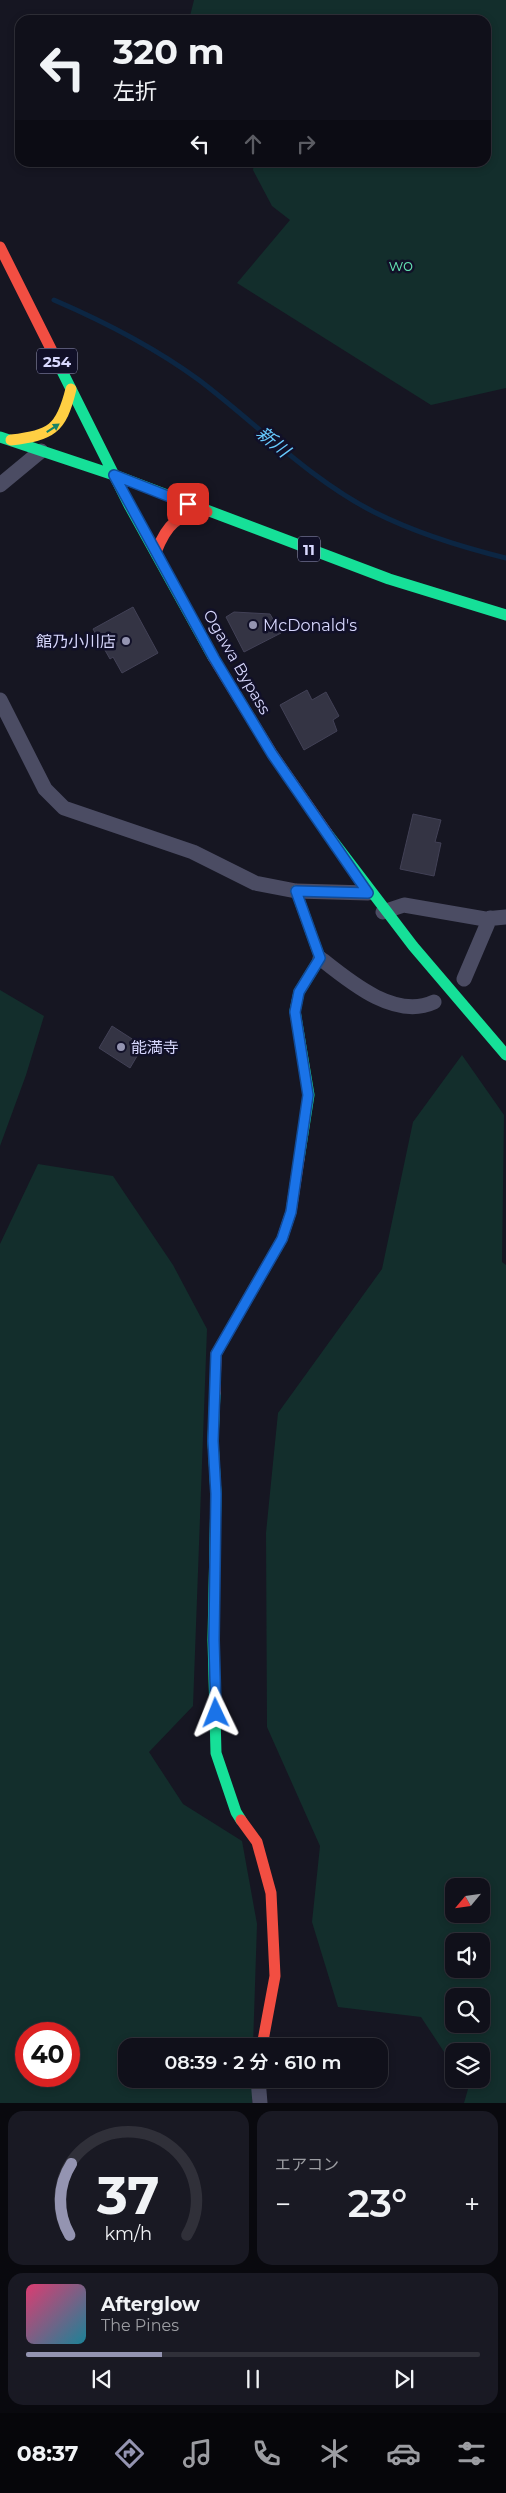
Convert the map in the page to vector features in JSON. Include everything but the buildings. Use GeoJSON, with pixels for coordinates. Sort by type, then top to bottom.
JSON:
{"type":"FeatureCollection","features":[{"type":"Feature","properties":{"kind":"main road","name":"Ogawa Bypass"},"geometry":{"type":"LineString","coordinates":[[0,247],[114,475],[214,658],[272,754],[368,893],[444,985],[506,1055]]}},
{"type":"Feature","properties":{"kind":"main road"},"geometry":{"type":"LineString","coordinates":[[5,438],[36,437],[60,423],[66,414],[71,389]]}},
{"type":"Feature","properties":{"kind":"main road","name":"11"},"geometry":{"type":"LineString","coordinates":[[5,438],[41,452],[114,475],[207,512],[389,579],[506,615]]}},
{"type":"Feature","properties":{"kind":"main road"},"geometry":{"type":"LineString","coordinates":[[156,552],[167,527],[175,520],[189,513],[207,512]]}},
{"type":"Feature","properties":{"kind":"main road"},"geometry":{"type":"LineString","coordinates":[[263,2038],[275,1976],[270,1893],[257,1842],[236,1812],[216,1753],[214,1640],[216,1494],[213,1441],[216,1354],[282,1239],[291,1212],[308,1095],[295,1012],[299,992],[320,958],[296,891]]}},
{"type":"Feature","properties":{"kind":"street"},"geometry":{"type":"LineString","coordinates":[[0,485],[41,452]]}},
{"type":"Feature","properties":{"kind":"street"},"geometry":{"type":"LineString","coordinates":[[0,700],[45,789],[64,808],[193,852],[255,882],[296,891],[368,893]]}},
{"type":"Feature","properties":{"kind":"street"},"geometry":{"type":"LineString","coordinates":[[383,912],[404,905],[490,918],[506,917]]}},
{"type":"Feature","properties":{"kind":"street"},"geometry":{"type":"LineString","coordinates":[[464,979],[490,918]]}},
{"type":"Feature","properties":{"kind":"street"},"geometry":{"type":"LineString","coordinates":[[320,958],[346,978],[389,1002],[413,1008],[434,1002]]}},
{"type":"Feature","properties":{"kind":"street"},"geometry":{"type":"LineString","coordinates":[[259,2088],[260,2103]]}},
{"type":"Feature","properties":{"kind":"green space","name":"wo"},"geometry":{"type":"Polygon","coordinates":[[[194,0],[506,0],[506,388],[431,405],[237,283],[290,220],[272,206],[253,170],[253,167],[491,167],[491,15],[190,15],[194,0]]]}},
{"type":"Feature","properties":{"kind":"green space"},"geometry":{"type":"Polygon","coordinates":[[[0,990],[44,1016],[26,1075],[0,1146],[0,990]]]}},
{"type":"Feature","properties":{"kind":"green space"},"geometry":{"type":"Polygon","coordinates":[[[462,1055],[504,1115],[502,1262],[506,1265],[506,2103],[464,2103],[467,2088],[490,2088],[490,2043],[445,2043],[445,2053],[421,2017],[338,2007],[312,1922],[320,1846],[267,1727],[266,1533],[278,1413],[382,1269],[413,1122],[462,1055]]]}},
{"type":"Feature","properties":{"kind":"green space"},"geometry":{"type":"Polygon","coordinates":[[[38,1164],[113,1176],[173,1265],[207,1329],[193,1706],[149,1752],[183,1804],[242,1841],[257,1924],[253,2038],[118,2038],[118,2088],[252,2088],[252,2103],[0,2103],[0,1244],[38,1164]]]}},
{"type":"Feature","properties":{"kind":"waterway","name":"新川"},"geometry":{"type":"LineString","coordinates":[[54,300],[129,336],[182,368],[221,397],[305,467],[350,499],[390,520],[422,533],[506,558]]}},
{"type":"Feature","properties":{"kind":"traffic: fast"},"geometry":{"type":"LineString","coordinates":[[58,363],[129,505],[213,657]]}},
{"type":"Feature","properties":{"kind":"traffic: fast"},"geometry":{"type":"LineString","coordinates":[[0,437],[114,475],[389,579],[506,615]]}},
{"type":"Feature","properties":{"kind":"traffic: fast"},"geometry":{"type":"LineString","coordinates":[[327,833],[413,946],[506,1055]]}},
{"type":"Feature","properties":{"kind":"traffic: fast"},"geometry":{"type":"LineString","coordinates":[[296,891],[320,958],[299,992],[295,1011],[309,1095],[299,1159]]}},
{"type":"Feature","properties":{"kind":"traffic: fast"},"geometry":{"type":"LineString","coordinates":[[215,1393],[213,1441],[216,1494],[213,1640],[216,1753],[236,1812],[241,1820]]}},
{"type":"Feature","properties":{"kind":"traffic: slow"},"geometry":{"type":"LineString","coordinates":[[11,440],[36,436],[52,428],[63,414],[71,389]]}},
{"type":"Feature","properties":{"kind":"traffic: jam"},"geometry":{"type":"LineString","coordinates":[[0,247],[58,363]]}},
{"type":"Feature","properties":{"kind":"traffic: jam"},"geometry":{"type":"LineString","coordinates":[[156,552],[164,534],[174,523],[196,513],[207,512]]}},
{"type":"Feature","properties":{"kind":"traffic: jam"},"geometry":{"type":"LineString","coordinates":[[213,657],[273,755],[327,833]]}},
{"type":"Feature","properties":{"kind":"traffic: jam"},"geometry":{"type":"LineString","coordinates":[[215,1393],[216,1354],[282,1239],[291,1212],[299,1159]]}},
{"type":"Feature","properties":{"kind":"traffic: jam"},"geometry":{"type":"LineString","coordinates":[[241,1820],[257,1842],[271,1893],[275,1976],[263,2038]]}},
{"type":"Feature","properties":{"kind":"place","name":"McDonald's"},"geometry":{"type":"Point","coordinates":[253,625]}},
{"type":"Feature","properties":{"kind":"place","name":"館乃小川店"},"geometry":{"type":"Point","coordinates":[126,641]}},
{"type":"Feature","properties":{"kind":"place","name":"能満寺"},"geometry":{"type":"Point","coordinates":[121,1047]}},
{"type":"Feature","properties":{"kind":"route"},"geometry":{"type":"LineString","coordinates":[[188,504],[114,475],[214,658],[272,754],[368,893],[296,891],[320,958],[299,992],[295,1012],[308,1095],[291,1212],[282,1239],[216,1354],[213,1441],[216,1494],[214,1640],[216,1713]]}}]}
